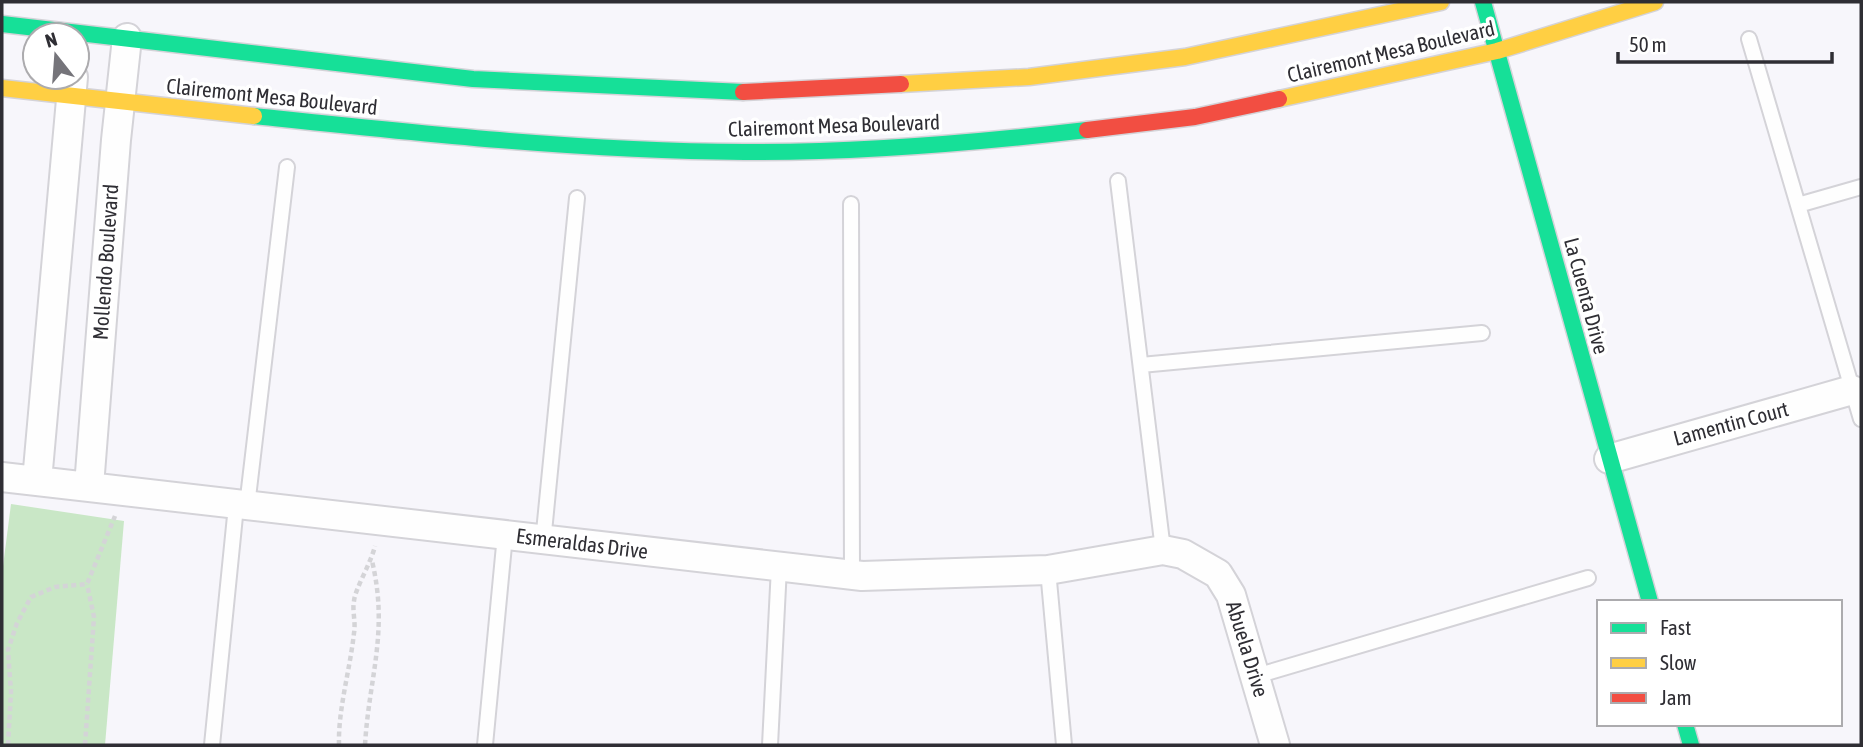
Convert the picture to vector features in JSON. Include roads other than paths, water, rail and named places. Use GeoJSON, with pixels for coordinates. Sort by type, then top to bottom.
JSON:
{"type":"FeatureCollection","features":[{"type":"Feature","properties":{"kind":"main road","name":"Clairemont Mesa Boulevard"},"geometry":{"type":"LineString","coordinates":[[91,36],[473,79],[744,92],[1029,77],[1185,57],[1441,2]]}},
{"type":"Feature","properties":{"kind":"main road","name":"La Cuenta Drive"},"geometry":{"type":"LineString","coordinates":[[1483,2],[1649,600]]}},
{"type":"Feature","properties":{"kind":"main road","name":"Clairemont Mesa Boulevard"},"geometry":{"type":"LineString","coordinates":[[84,91],[120,102],[468,139],[744,152],[1035,136],[1195,117],[1497,51],[1655,2]]}},
{"type":"Feature","properties":{"kind":"main road","name":"Clairemont Mesa Boulevard"},"geometry":{"type":"LineString","coordinates":[[2,24],[21,27]]}},
{"type":"Feature","properties":{"kind":"main road","name":"Clairemont Mesa Boulevard"},"geometry":{"type":"LineString","coordinates":[[2,88],[21,88]]}},
{"type":"Feature","properties":{"kind":"main road"},"geometry":{"type":"LineString","coordinates":[[1686,726],[1691,745]]}},
{"type":"Feature","properties":{"kind":"street","name":"Mollendo Boulevard"},"geometry":{"type":"LineString","coordinates":[[89,486],[127,38]]}},
{"type":"Feature","properties":{"kind":"street"},"geometry":{"type":"LineString","coordinates":[[37,481],[71,91]]}},
{"type":"Feature","properties":{"kind":"street","name":"Lamentin Court"},"geometry":{"type":"LineString","coordinates":[[1609,459],[1857,392]]}},
{"type":"Feature","properties":{"kind":"street","name":"Esmeraldas Drive"},"geometry":{"type":"LineString","coordinates":[[2,477],[505,535],[543,542],[852,575],[1048,570],[1163,550]]}},
{"type":"Feature","properties":{"kind":"street","name":"Abuela Drive"},"geometry":{"type":"LineString","coordinates":[[1163,550],[1183,554],[1218,575],[1231,595],[1275,745]]}},
{"type":"Feature","properties":{"kind":"lane"},"geometry":{"type":"LineString","coordinates":[[1749,39],[1857,392],[1861,419]]}},
{"type":"Feature","properties":{"kind":"lane"},"geometry":{"type":"LineString","coordinates":[[212,745],[287,167]]}},
{"type":"Feature","properties":{"kind":"lane"},"geometry":{"type":"LineString","coordinates":[[1118,181],[1163,550]]}},
{"type":"Feature","properties":{"kind":"lane"},"geometry":{"type":"LineString","coordinates":[[1798,205],[1861,187]]}},
{"type":"Feature","properties":{"kind":"lane"},"geometry":{"type":"LineString","coordinates":[[543,542],[578,198]]}},
{"type":"Feature","properties":{"kind":"lane"},"geometry":{"type":"LineString","coordinates":[[851,204],[852,575]]}},
{"type":"Feature","properties":{"kind":"lane"},"geometry":{"type":"LineString","coordinates":[[1141,365],[1482,333]]}},
{"type":"Feature","properties":{"kind":"lane"},"geometry":{"type":"LineString","coordinates":[[485,745],[505,535]]}},
{"type":"Feature","properties":{"kind":"lane"},"geometry":{"type":"LineString","coordinates":[[771,745],[779,567]]}},
{"type":"Feature","properties":{"kind":"lane"},"geometry":{"type":"LineString","coordinates":[[1048,570],[1064,745]]}},
{"type":"Feature","properties":{"kind":"lane"},"geometry":{"type":"LineString","coordinates":[[1256,676],[1588,578]]}}]}
